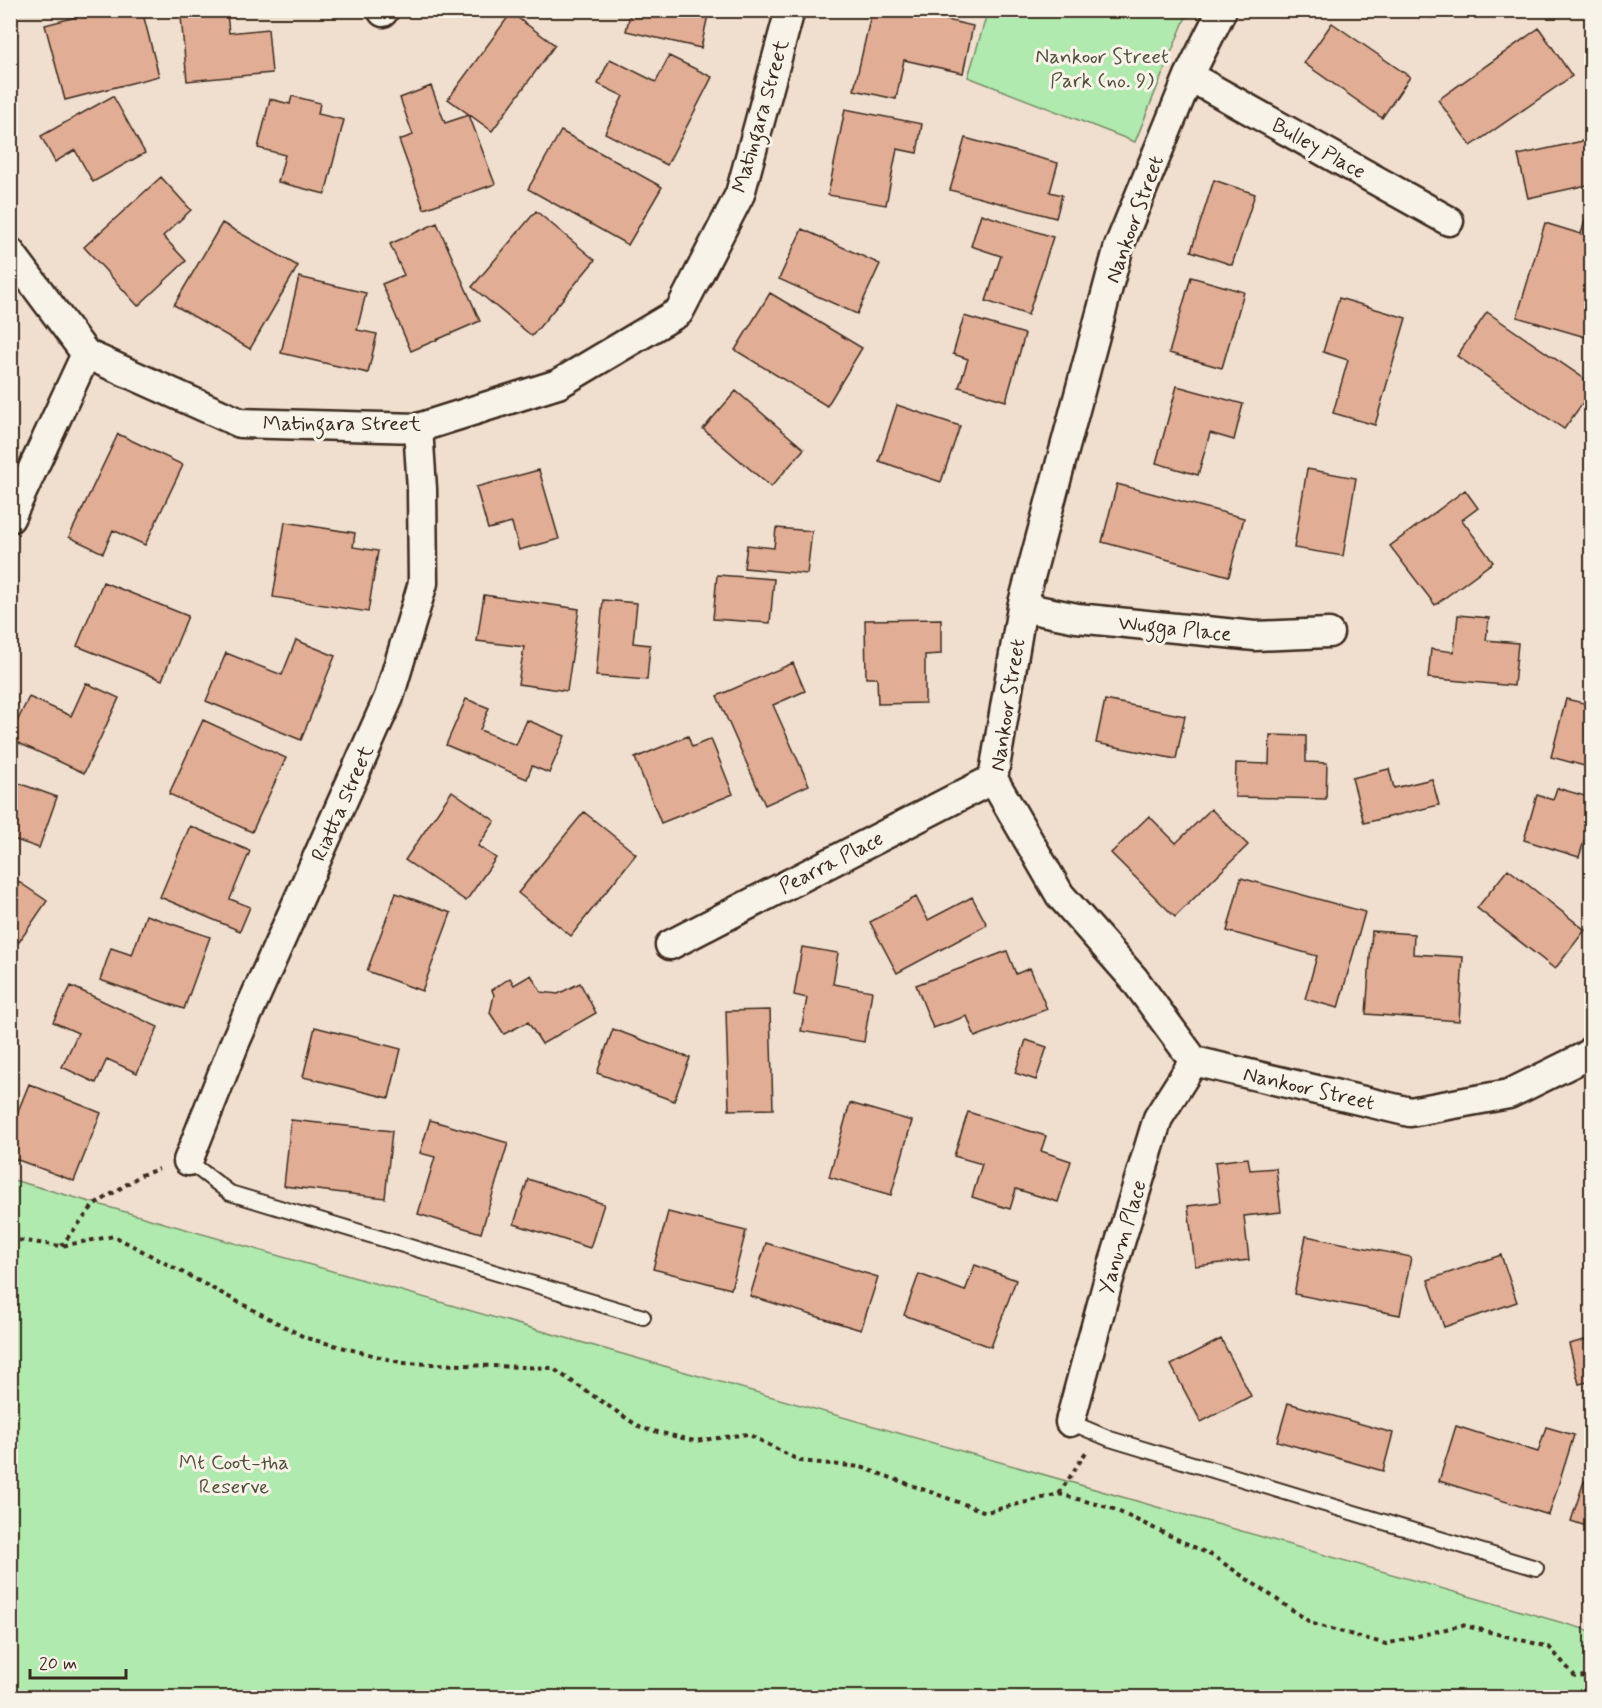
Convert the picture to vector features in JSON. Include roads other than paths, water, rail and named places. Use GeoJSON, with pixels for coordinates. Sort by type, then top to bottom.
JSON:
{"type":"FeatureCollection","features":[{"type":"Feature","properties":{"kind":"street","name":"Matingara Street"},"geometry":{"type":"LineString","coordinates":[[10,252],[86,354],[240,423],[418,428],[558,384],[679,312],[740,194],[790,10]]}},
{"type":"Feature","properties":{"kind":"street","name":"Nankoor Street"},"geometry":{"type":"LineString","coordinates":[[1222,10],[1189,76],[1119,246],[1022,607],[993,779],[1060,895],[1134,979],[1194,1061],[1410,1112],[1509,1094],[1592,1050]]}},
{"type":"Feature","properties":{"kind":"street","name":"Bulley Place"},"geometry":{"type":"LineString","coordinates":[[1189,76],[1449,221]]}},
{"type":"Feature","properties":{"kind":"street"},"geometry":{"type":"LineString","coordinates":[[10,518],[86,354]]}},
{"type":"Feature","properties":{"kind":"street","name":"Riatta Street"},"geometry":{"type":"LineString","coordinates":[[188,1161],[236,1040],[389,697],[423,583],[422,489],[418,428]]}},
{"type":"Feature","properties":{"kind":"street","name":"Wugga Place"},"geometry":{"type":"LineString","coordinates":[[1022,607],[1077,618],[1255,636],[1329,633]]}},
{"type":"Feature","properties":{"kind":"street","name":"Pearra Place"},"geometry":{"type":"LineString","coordinates":[[670,945],[993,779]]}},
{"type":"Feature","properties":{"kind":"street","name":"Yanum Place"},"geometry":{"type":"LineString","coordinates":[[1070,1422],[1107,1285],[1158,1118],[1194,1061]]}},
{"type":"Feature","properties":{"kind":"lane"},"geometry":{"type":"LineString","coordinates":[[188,1161],[230,1193],[643,1317]]}},
{"type":"Feature","properties":{"kind":"lane"},"geometry":{"type":"LineString","coordinates":[[1070,1422],[1096,1434],[1536,1568]]}},
{"type":"Feature","properties":{"kind":"park label","name":"Nankoor Street Park (no. 9)"},"geometry":{"type":"Point","coordinates":[1102,68]}},
{"type":"Feature","properties":{"kind":"park label","name":"Mt Coot-tha Reserve"},"geometry":{"type":"Point","coordinates":[234,1474]}}]}
